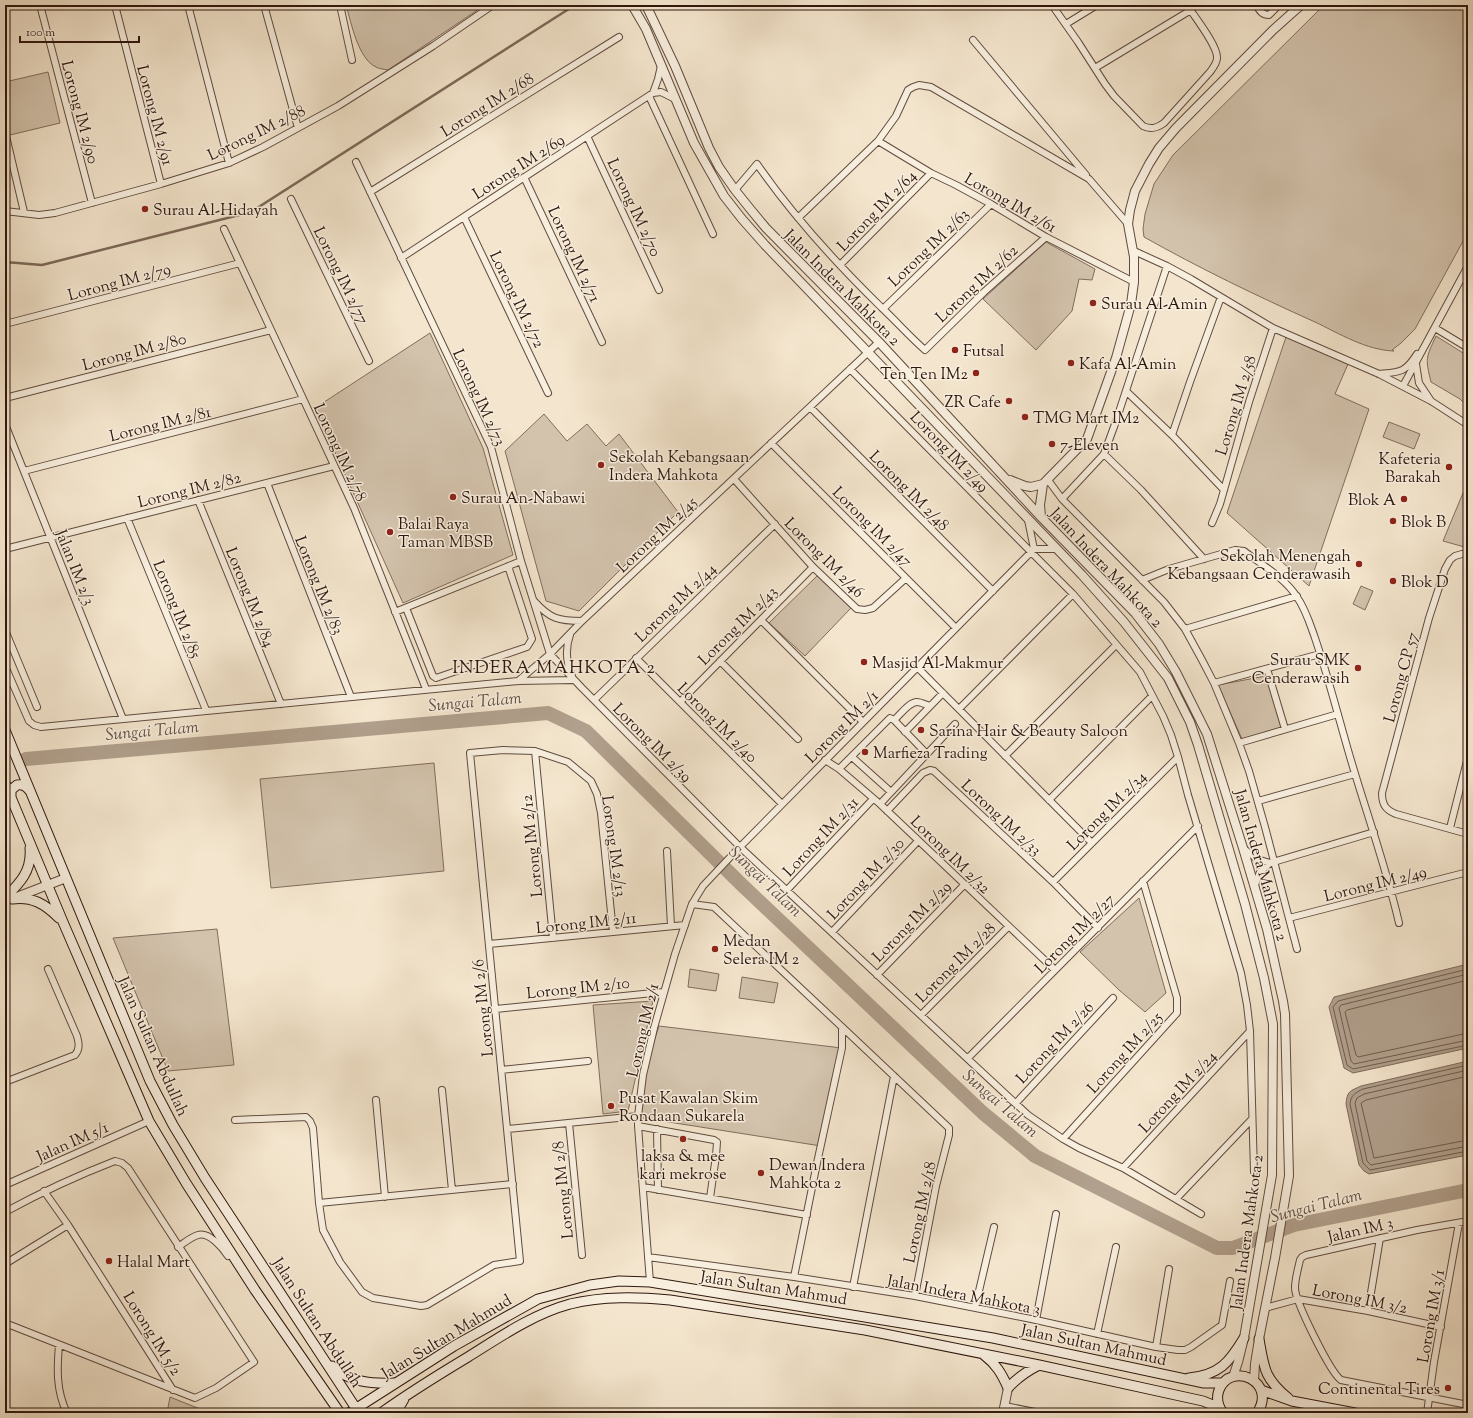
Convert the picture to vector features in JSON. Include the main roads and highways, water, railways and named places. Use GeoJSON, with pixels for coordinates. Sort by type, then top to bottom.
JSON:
{"type":"FeatureCollection","features":[{"type":"Feature","properties":{"kind":"main road","name":"Jalan Sultan Abdullah"},"geometry":{"type":"LineString","coordinates":[[5,730],[150,1081],[173,1125],[205,1178],[324,1359],[354,1412]]}},
{"type":"Feature","properties":{"kind":"main road"},"geometry":{"type":"LineString","coordinates":[[5,742],[5,748]]}},
{"type":"Feature","properties":{"kind":"main road","name":"Jalan Sultan Abdullah"},"geometry":{"type":"LineString","coordinates":[[5,784],[62,922],[149,1121],[186,1183],[255,1290],[340,1413]]}},
{"type":"Feature","properties":{"kind":"main road"},"geometry":{"type":"LineString","coordinates":[[12,799],[11,790],[17,785],[22,784],[30,791]]}},
{"type":"Feature","properties":{"kind":"main road"},"geometry":{"type":"LineString","coordinates":[[7,900],[22,881],[26,872],[30,854],[29,842]]}},
{"type":"Feature","properties":{"kind":"main road"},"geometry":{"type":"LineString","coordinates":[[7,900],[20,898],[39,901],[48,907],[62,922]]}},
{"type":"Feature","properties":{"kind":"main road","name":"Jalan Sultan Mahmud"},"geometry":{"type":"LineString","coordinates":[[354,1412],[454,1346],[538,1299],[590,1284],[619,1281],[650,1282],[1000,1339],[1204,1383],[1223,1383]]}},
{"type":"Feature","properties":{"kind":"main road","name":"Jalan Sultan Mahmud"},"geometry":{"type":"LineString","coordinates":[[381,1413],[407,1395],[528,1321],[555,1309],[571,1304],[614,1297],[670,1300],[865,1330],[982,1353],[1203,1401],[1222,1410]]}},
{"type":"Feature","properties":{"kind":"main road"},"geometry":{"type":"LineString","coordinates":[[1184,1378],[1198,1377],[1213,1373],[1226,1364],[1244,1338]]}},
{"type":"Feature","properties":{"kind":"main road"},"geometry":{"type":"LineString","coordinates":[[1259,1339],[1264,1367],[1271,1381],[1292,1401]]}},
{"type":"Feature","properties":{"kind":"main road"},"geometry":{"type":"LineString","coordinates":[[982,1353],[996,1365],[1002,1373],[1008,1388],[1016,1380],[1039,1365]]}},
{"type":"Feature","properties":{"kind":"main road"},"geometry":{"type":"LineString","coordinates":[[324,1359],[336,1370],[353,1379],[365,1383],[396,1383]]}},
{"type":"Feature","properties":{"kind":"main road"},"geometry":{"type":"LineString","coordinates":[[1222,1410],[1218,1395],[1223,1383],[1240,1375],[1248,1377],[1254,1381],[1261,1390],[1261,1406],[1257,1413],[1261,1413]]}},
{"type":"Feature","properties":{"kind":"main road"},"geometry":{"type":"LineString","coordinates":[[1261,1390],[1292,1401],[1355,1413]]}},
{"type":"Feature","properties":{"kind":"main road"},"geometry":{"type":"LineString","coordinates":[[396,1413],[407,1395]]}},
{"type":"Feature","properties":{"kind":"water"},"geometry":{"type":"Polygon","coordinates":[[[1468,964],[1468,1048],[1353,1073],[1344,1068],[1329,1007],[1334,997],[1468,964]]]}},
{"type":"Feature","properties":{"kind":"water"},"geometry":{"type":"Polygon","coordinates":[[[1468,1061],[1468,1155],[1369,1174],[1364,1171],[1359,1165],[1346,1104],[1348,1094],[1361,1086],[1468,1061]]]}},
{"type":"Feature","properties":{"kind":"waterway"},"geometry":{"type":"LineString","coordinates":[[5,262],[42,265],[251,212],[575,5]]}},
{"type":"Feature","properties":{"kind":"waterway","name":"Sungai Talam"},"geometry":{"type":"LineString","coordinates":[[26,759],[548,713],[586,731],[741,884],[983,1113],[1035,1156],[1217,1248],[1233,1248],[1294,1225],[1468,1190]]}},
{"type":"Feature","properties":{"kind":"place","name":"Surau Al-Hidayah"},"geometry":{"type":"Point","coordinates":[145,209]}},
{"type":"Feature","properties":{"kind":"place","name":"Surau Al-Amin"},"geometry":{"type":"Point","coordinates":[1093,303]}},
{"type":"Feature","properties":{"kind":"place","name":"Futsal"},"geometry":{"type":"Point","coordinates":[955,350]}},
{"type":"Feature","properties":{"kind":"place","name":"Kafa Al-Amin"},"geometry":{"type":"Point","coordinates":[1071,363]}},
{"type":"Feature","properties":{"kind":"place","name":"Ten Ten IM2"},"geometry":{"type":"Point","coordinates":[976,373]}},
{"type":"Feature","properties":{"kind":"place","name":"ZR Cafe"},"geometry":{"type":"Point","coordinates":[1009,401]}},
{"type":"Feature","properties":{"kind":"place","name":"TMG Mart IM2"},"geometry":{"type":"Point","coordinates":[1025,417]}},
{"type":"Feature","properties":{"kind":"place","name":"7-Eleven"},"geometry":{"type":"Point","coordinates":[1052,444]}},
{"type":"Feature","properties":{"kind":"place","name":"Sekolah Kebangsaan Indera Mahkota"},"geometry":{"type":"Point","coordinates":[601,465]}},
{"type":"Feature","properties":{"kind":"place","name":"Kafeteria Barakah"},"geometry":{"type":"Point","coordinates":[1449,467]}},
{"type":"Feature","properties":{"kind":"place","name":"Surau An-Nabawi"},"geometry":{"type":"Point","coordinates":[453,497]}},
{"type":"Feature","properties":{"kind":"place","name":"Blok A"},"geometry":{"type":"Point","coordinates":[1404,499]}},
{"type":"Feature","properties":{"kind":"place","name":"Blok B"},"geometry":{"type":"Point","coordinates":[1393,521]}},
{"type":"Feature","properties":{"kind":"place","name":"Balai Raya Taman MBSB"},"geometry":{"type":"Point","coordinates":[390,532]}},
{"type":"Feature","properties":{"kind":"place","name":"Sekolah Menengah Kebangsaan Cenderawasih"},"geometry":{"type":"Point","coordinates":[1359,564]}},
{"type":"Feature","properties":{"kind":"place","name":"Blok D"},"geometry":{"type":"Point","coordinates":[1393,581]}},
{"type":"Feature","properties":{"kind":"place","name":"Masjid Al-Makmur"},"geometry":{"type":"Point","coordinates":[864,662]}},
{"type":"Feature","properties":{"kind":"place","name":"Surau SMK Cenderawasih"},"geometry":{"type":"Point","coordinates":[1358,668]}},
{"type":"Feature","properties":{"kind":"place","name":"Sarina Hair & Beauty Saloon"},"geometry":{"type":"Point","coordinates":[921,730]}},
{"type":"Feature","properties":{"kind":"place","name":"Marfieza Trading"},"geometry":{"type":"Point","coordinates":[865,752]}},
{"type":"Feature","properties":{"kind":"place","name":"Medan Selera IM 2"},"geometry":{"type":"Point","coordinates":[715,949]}},
{"type":"Feature","properties":{"kind":"place","name":"Pusat Kawalan Skim Rondaan Sukarela"},"geometry":{"type":"Point","coordinates":[611,1106]}},
{"type":"Feature","properties":{"kind":"place","name":"laksa & mee kari mekrose"},"geometry":{"type":"Point","coordinates":[683,1139]}},
{"type":"Feature","properties":{"kind":"place","name":"Dewan Indera Mahkota 2"},"geometry":{"type":"Point","coordinates":[761,1173]}},
{"type":"Feature","properties":{"kind":"place","name":"Halal Mart"},"geometry":{"type":"Point","coordinates":[109,1261]}},
{"type":"Feature","properties":{"kind":"place","name":"Continental Tires"},"geometry":{"type":"Point","coordinates":[1448,1388]}},
{"type":"Feature","properties":{"kind":"district","name":"INDERA MAHKOTA 2"},"geometry":{"type":"Point","coordinates":[554,667]}}]}
